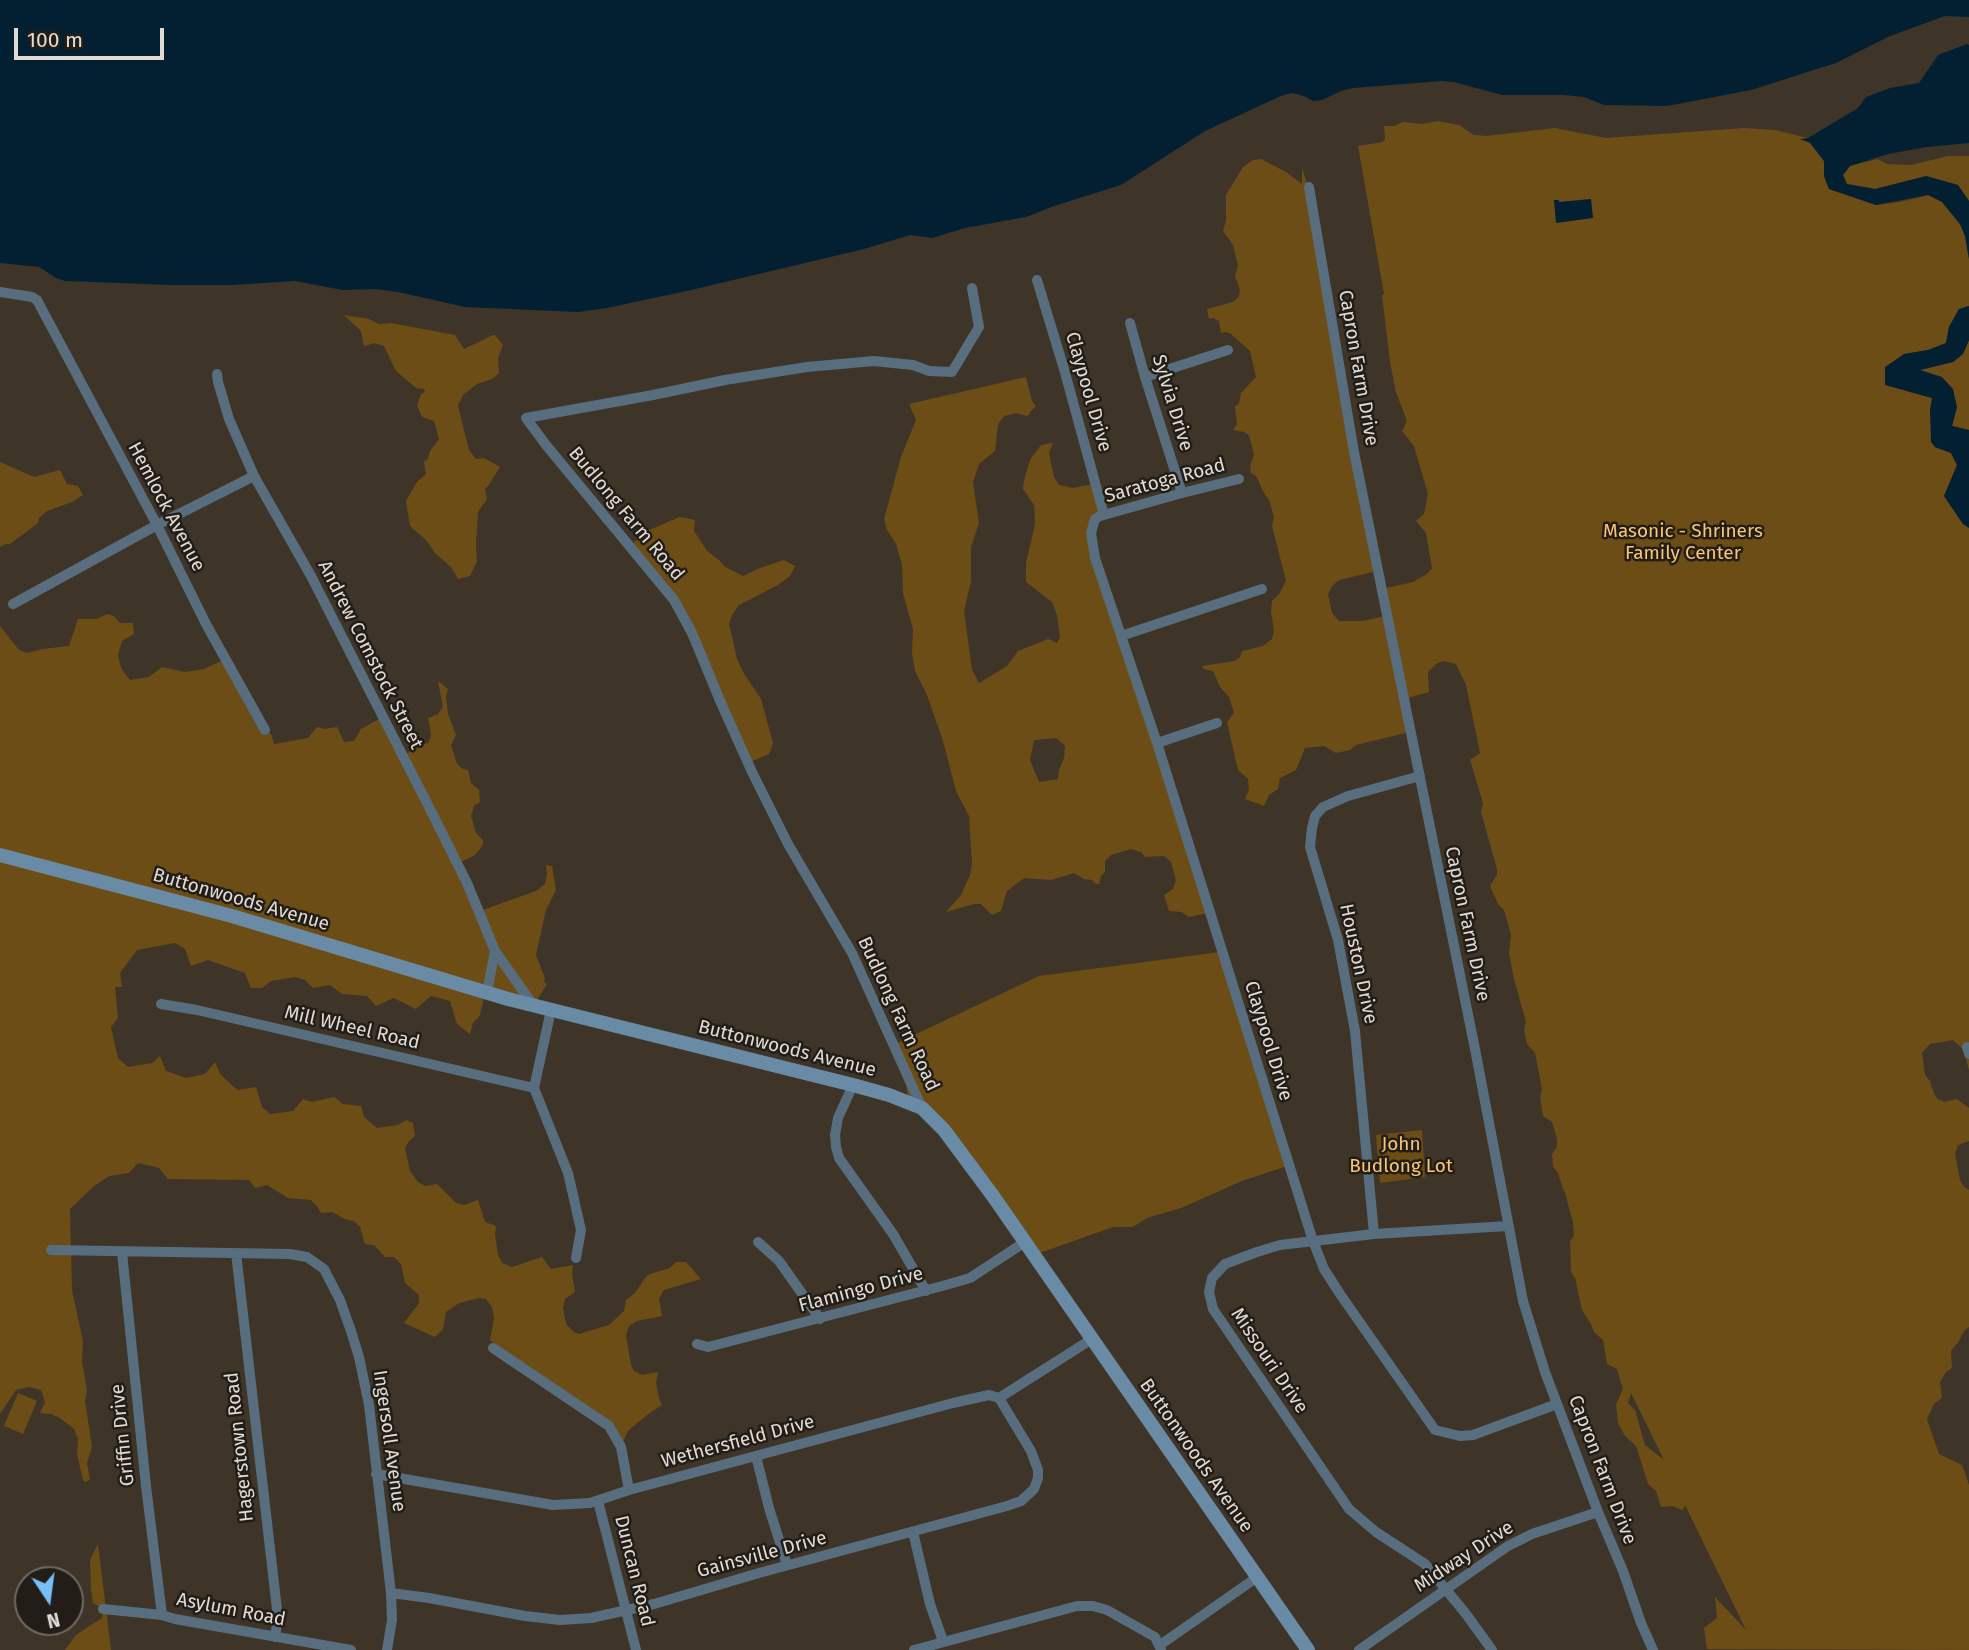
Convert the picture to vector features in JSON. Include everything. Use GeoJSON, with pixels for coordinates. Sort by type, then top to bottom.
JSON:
{"type":"FeatureCollection","features":[{"type":"Feature","properties":{"kind":"street","name":"Capron Farm Drive"},"geometry":{"type":"LineString","coordinates":[[1308,187],[1354,452],[1475,1048],[1523,1301],[1545,1372],[1653,1650]]}},
{"type":"Feature","properties":{"kind":"street","name":"Claypool Drive"},"geometry":{"type":"LineString","coordinates":[[1037,280],[1064,369],[1102,516],[1095,519],[1091,533],[1095,558],[1157,743],[1324,1269],[1435,1430],[1460,1436],[1473,1435],[1557,1404]]}},
{"type":"Feature","properties":{"kind":"street","name":"Budlong Farm Road"},"geometry":{"type":"LineString","coordinates":[[922,1108],[852,953],[788,844],[752,772],[692,634],[674,600],[526,418],[807,367],[874,362],[952,372],[979,327],[972,288]]}},
{"type":"Feature","properties":{"kind":"street","name":"Hemlock Avenue"},"geometry":{"type":"LineString","coordinates":[[0,292],[37,300],[157,525],[206,624],[265,730]]}},
{"type":"Feature","properties":{"kind":"street","name":"Sylvia Drive"},"geometry":{"type":"LineString","coordinates":[[1130,323],[1182,493]]}},
{"type":"Feature","properties":{"kind":"street"},"geometry":{"type":"LineString","coordinates":[[1145,377],[1228,350]]}},
{"type":"Feature","properties":{"kind":"street","name":"Andrew Comstock Street"},"geometry":{"type":"LineString","coordinates":[[217,374],[229,419],[254,476],[311,576],[467,883],[495,951],[533,1005]]}},
{"type":"Feature","properties":{"kind":"street"},"geometry":{"type":"LineString","coordinates":[[13,604],[157,525],[254,476]]}},
{"type":"Feature","properties":{"kind":"street","name":"Saratoga Road"},"geometry":{"type":"LineString","coordinates":[[1102,516],[1240,479]]}},
{"type":"Feature","properties":{"kind":"street"},"geometry":{"type":"LineString","coordinates":[[1121,636],[1262,589]]}},
{"type":"Feature","properties":{"kind":"street"},"geometry":{"type":"LineString","coordinates":[[1157,743],[1217,723]]}},
{"type":"Feature","properties":{"kind":"street","name":"Houston Drive"},"geometry":{"type":"LineString","coordinates":[[1374,1234],[1353,1021],[1338,940],[1310,847],[1315,816],[1323,807],[1349,796],[1420,776]]}},
{"type":"Feature","properties":{"kind":"street","name":"Buttonwoods Avenue"},"geometry":{"type":"LineString","coordinates":[[0,855],[232,916],[551,1010],[853,1085],[922,1108],[944,1130],[1025,1242],[1308,1650]]}},
{"type":"Feature","properties":{"kind":"street"},"geometry":{"type":"LineString","coordinates":[[486,992],[495,951]]}},
{"type":"Feature","properties":{"kind":"street","name":"Mill Wheel Road"},"geometry":{"type":"LineString","coordinates":[[161,1004],[534,1088]]}},
{"type":"Feature","properties":{"kind":"street"},"geometry":{"type":"LineString","coordinates":[[551,1010],[534,1088],[568,1173],[580,1230],[576,1258]]}},
{"type":"Feature","properties":{"kind":"street"},"geometry":{"type":"LineString","coordinates":[[853,1085],[838,1118],[835,1135],[839,1158],[893,1234],[926,1291]]}},
{"type":"Feature","properties":{"kind":"street","name":"Missouri Drive"},"geometry":{"type":"LineString","coordinates":[[1492,1650],[1425,1564],[1376,1532],[1349,1509],[1213,1310],[1209,1292],[1212,1278],[1225,1264],[1280,1245],[1374,1234],[1508,1226]]}},
{"type":"Feature","properties":{"kind":"street"},"geometry":{"type":"LineString","coordinates":[[758,1242],[779,1261],[820,1319]]}},
{"type":"Feature","properties":{"kind":"street","name":"Flamingo Drive"},"geometry":{"type":"LineString","coordinates":[[697,1344],[708,1348],[970,1278],[1025,1242]]}},
{"type":"Feature","properties":{"kind":"street","name":"Ingersoll Avenue"},"geometry":{"type":"LineString","coordinates":[[51,1250],[298,1255],[320,1265],[330,1278],[351,1331],[369,1405],[391,1594],[392,1619],[387,1650]]}},
{"type":"Feature","properties":{"kind":"street","name":"Griffin Drive"},"geometry":{"type":"LineString","coordinates":[[122,1252],[162,1615]]}},
{"type":"Feature","properties":{"kind":"street","name":"Hagerstown Road"},"geometry":{"type":"LineString","coordinates":[[236,1253],[278,1618],[275,1637]]}},
{"type":"Feature","properties":{"kind":"street","name":"Wethersfield Drive"},"geometry":{"type":"LineString","coordinates":[[376,1474],[553,1506],[598,1501],[629,1490],[953,1403],[989,1395],[999,1398],[1092,1339]]}},
{"type":"Feature","properties":{"kind":"street"},"geometry":{"type":"LineString","coordinates":[[493,1348],[609,1426],[621,1447],[629,1490]]}},
{"type":"Feature","properties":{"kind":"street","name":"Gainsville Drive"},"geometry":{"type":"LineString","coordinates":[[391,1594],[429,1598],[512,1615],[551,1620],[580,1619],[626,1611],[1007,1506],[1021,1500],[1034,1489],[1038,1470],[1035,1459],[999,1398]]}},
{"type":"Feature","properties":{"kind":"street"},"geometry":{"type":"LineString","coordinates":[[756,1456],[787,1565]]}},
{"type":"Feature","properties":{"kind":"street","name":"Duncan Road"},"geometry":{"type":"LineString","coordinates":[[598,1501],[636,1650]]}},
{"type":"Feature","properties":{"kind":"street","name":"Midway Drive"},"geometry":{"type":"LineString","coordinates":[[1359,1650],[1508,1546],[1532,1534],[1598,1513]]}},
{"type":"Feature","properties":{"kind":"street"},"geometry":{"type":"LineString","coordinates":[[913,1532],[930,1604],[943,1641]]}},
{"type":"Feature","properties":{"kind":"street"},"geometry":{"type":"LineString","coordinates":[[914,1650],[1077,1606],[1093,1606],[1107,1610],[1155,1637],[1160,1647],[1256,1578]]}},
{"type":"Feature","properties":{"kind":"street","name":"Asylum Road"},"geometry":{"type":"LineString","coordinates":[[103,1609],[162,1615],[351,1650]]}},
{"type":"Feature","properties":{"kind":"green space","name":"Masonic - Shriners Family Center"},"geometry":{"type":"Polygon","coordinates":[[[1438,121],[1459,125],[1474,135],[1486,136],[1555,128],[1606,138],[1744,128],[1775,130],[1808,138],[1824,161],[1824,176],[1829,189],[1876,205],[1929,195],[1942,202],[1960,224],[1965,236],[1969,259],[1969,306],[1959,309],[1949,327],[1946,343],[1928,350],[1904,354],[1906,391],[1932,398],[1930,411],[1935,447],[1951,453],[1957,465],[1944,496],[1963,524],[1969,528],[1969,1070],[1963,1049],[1953,1040],[1930,1044],[1922,1053],[1925,1075],[1938,1099],[1944,1102],[1957,1099],[1969,1108],[1969,1141],[1958,1145],[1955,1154],[1960,1180],[1969,1190],[1969,1327],[1951,1351],[1952,1368],[1940,1382],[1942,1398],[1934,1404],[1927,1419],[1939,1454],[1962,1465],[1969,1485],[1969,1650],[1707,1649],[1704,1628],[1717,1618],[1715,1597],[1746,1630],[1685,1505],[1683,1510],[1672,1506],[1661,1507],[1656,1491],[1648,1484],[1636,1446],[1625,1436],[1618,1423],[1616,1404],[1623,1389],[1617,1369],[1607,1364],[1603,1340],[1594,1332],[1582,1310],[1575,1278],[1571,1272],[1570,1242],[1574,1235],[1573,1222],[1558,1173],[1553,1167],[1552,1154],[1557,1147],[1557,1139],[1552,1122],[1543,1116],[1540,1097],[1542,1089],[1535,1053],[1527,1044],[1524,1030],[1526,1022],[1509,953],[1511,935],[1504,910],[1498,904],[1490,886],[1497,875],[1497,869],[1481,812],[1483,803],[1470,760],[1480,753],[1466,685],[1456,664],[1443,661],[1436,664],[1428,672],[1429,692],[1404,699],[1410,732],[1356,745],[1350,750],[1336,753],[1324,746],[1305,748],[1296,770],[1280,778],[1278,789],[1269,795],[1264,806],[1245,799],[1249,790],[1248,779],[1238,770],[1227,722],[1234,713],[1229,697],[1220,687],[1213,671],[1202,666],[1235,661],[1242,651],[1263,646],[1272,639],[1272,601],[1286,581],[1272,526],[1274,517],[1269,500],[1256,476],[1251,473],[1250,466],[1254,455],[1249,435],[1233,430],[1237,424],[1235,407],[1239,403],[1241,393],[1256,377],[1250,351],[1231,334],[1221,333],[1219,321],[1209,319],[1207,309],[1233,302],[1239,297],[1240,290],[1235,276],[1238,265],[1233,245],[1223,231],[1226,221],[1226,195],[1243,167],[1253,160],[1261,159],[1302,184],[1302,168],[1308,186],[1377,571],[1339,580],[1328,594],[1332,613],[1339,621],[1363,621],[1385,616],[1382,589],[1413,582],[1432,568],[1426,533],[1416,521],[1424,514],[1428,494],[1414,446],[1402,431],[1407,421],[1396,392],[1390,362],[1384,294],[1358,146],[1383,142],[1384,126],[1395,126],[1403,122],[1422,124],[1438,121]],[[1631,1393],[1628,1403],[1635,1410],[1645,1445],[1663,1459],[1631,1393]]]}},
{"type":"Feature","properties":{"kind":"green space"},"geometry":{"type":"Polygon","coordinates":[[[1948,156],[1969,156],[1969,201],[1958,185],[1926,176],[1876,189],[1846,184],[1843,175],[1850,166],[1878,159],[1887,164],[1911,165],[1948,156]]]}},
{"type":"Feature","properties":{"kind":"green space"},"geometry":{"type":"Polygon","coordinates":[[[344,315],[369,319],[379,324],[391,323],[455,335],[464,349],[493,335],[503,345],[498,358],[499,373],[463,395],[458,406],[469,450],[476,459],[484,458],[500,467],[485,489],[487,499],[478,512],[477,561],[470,576],[458,579],[451,567],[410,526],[406,501],[417,482],[426,474],[424,462],[439,439],[434,421],[422,417],[417,406],[424,389],[416,388],[396,371],[384,346],[375,343],[364,346],[361,331],[344,315]]]}},
{"type":"Feature","properties":{"kind":"green space"},"geometry":{"type":"Polygon","coordinates":[[[1969,340],[1969,430],[1952,426],[1957,407],[1919,370],[1953,362],[1963,354],[1969,340]]]}},
{"type":"Feature","properties":{"kind":"green space"},"geometry":{"type":"Polygon","coordinates":[[[1026,377],[1032,401],[1036,406],[1028,416],[1016,413],[1004,416],[998,424],[995,451],[979,464],[973,482],[979,523],[971,547],[971,581],[964,611],[972,670],[979,683],[1007,666],[1018,651],[1048,639],[1057,643],[1060,637],[1052,602],[1026,582],[1026,563],[1035,524],[1034,505],[1023,489],[1030,460],[1041,445],[1053,443],[1049,453],[1054,477],[1059,485],[1073,488],[1093,484],[1101,516],[1090,533],[1208,913],[1189,917],[1181,912],[1169,911],[1164,895],[1173,889],[1176,880],[1171,862],[1164,856],[1145,857],[1141,852],[1131,849],[1111,855],[1105,861],[1105,872],[1099,884],[1074,873],[1051,880],[1024,878],[1007,891],[1001,911],[992,915],[981,904],[946,912],[961,895],[970,875],[972,864],[969,816],[956,791],[943,741],[927,695],[915,671],[912,654],[913,629],[903,593],[902,565],[884,519],[901,457],[916,420],[909,404],[1026,377]],[[1056,738],[1034,740],[1030,760],[1039,782],[1058,779],[1065,746],[1056,738]]]}},
{"type":"Feature","properties":{"kind":"green space"},"geometry":{"type":"Polygon","coordinates":[[[0,462],[34,477],[60,470],[67,484],[78,486],[83,495],[47,511],[39,518],[38,523],[10,544],[0,547],[0,462]]]}},
{"type":"Feature","properties":{"kind":"green space"},"geometry":{"type":"Polygon","coordinates":[[[680,517],[695,520],[694,531],[707,551],[725,567],[743,576],[784,560],[795,566],[790,576],[778,585],[739,605],[729,624],[737,659],[761,699],[773,743],[769,754],[748,763],[675,602],[631,545],[649,530],[680,517]]]}},
{"type":"Feature","properties":{"kind":"green space"},"geometry":{"type":"Polygon","coordinates":[[[107,614],[114,616],[120,623],[133,623],[134,634],[122,641],[118,655],[121,668],[130,680],[149,677],[162,667],[185,672],[204,669],[223,660],[258,725],[271,734],[274,744],[308,738],[317,727],[337,727],[344,742],[354,741],[361,729],[381,718],[404,755],[429,742],[431,734],[428,718],[438,714],[443,707],[438,681],[448,689],[448,714],[456,735],[451,745],[457,764],[468,770],[471,783],[479,790],[480,802],[474,806],[471,816],[483,845],[475,855],[457,864],[480,911],[536,891],[545,884],[546,865],[552,866],[556,890],[546,910],[536,955],[547,984],[534,1005],[485,993],[480,1015],[473,1023],[470,1034],[457,1024],[450,1001],[431,996],[416,1009],[394,998],[376,1006],[367,996],[342,994],[330,985],[313,988],[305,980],[295,977],[271,981],[262,988],[251,988],[245,973],[208,960],[191,966],[185,949],[175,943],[137,950],[120,973],[122,987],[115,987],[118,1018],[111,1027],[118,1058],[128,1067],[152,1063],[160,1056],[166,1071],[186,1078],[205,1074],[215,1062],[220,1074],[238,1090],[256,1087],[262,1107],[270,1114],[293,1111],[303,1099],[312,1102],[334,1097],[343,1104],[361,1106],[364,1117],[377,1128],[398,1125],[406,1120],[413,1123],[415,1136],[405,1148],[410,1171],[418,1182],[425,1186],[437,1184],[456,1203],[464,1205],[478,1200],[485,1222],[496,1226],[498,1255],[502,1263],[512,1267],[542,1257],[551,1269],[573,1265],[575,1292],[565,1299],[563,1308],[566,1324],[579,1334],[609,1325],[624,1311],[626,1300],[650,1274],[670,1268],[676,1262],[686,1262],[701,1279],[664,1290],[659,1299],[662,1316],[637,1321],[629,1326],[626,1335],[631,1365],[634,1371],[642,1375],[658,1372],[656,1383],[662,1405],[628,1431],[621,1446],[608,1426],[490,1340],[494,1318],[492,1307],[486,1299],[459,1303],[446,1312],[443,1329],[435,1337],[404,1323],[419,1303],[419,1295],[405,1283],[401,1264],[394,1257],[385,1257],[374,1245],[365,1244],[360,1227],[354,1221],[332,1212],[321,1213],[311,1200],[288,1198],[267,1185],[255,1188],[249,1180],[168,1179],[159,1168],[138,1163],[129,1173],[109,1176],[94,1186],[70,1209],[72,1291],[83,1341],[82,1362],[87,1391],[85,1401],[92,1447],[87,1463],[90,1480],[83,1480],[77,1454],[78,1439],[74,1429],[60,1418],[40,1413],[45,1402],[41,1390],[29,1387],[16,1390],[0,1414],[0,626],[19,650],[27,653],[69,646],[78,619],[97,619],[107,614]]]}},
{"type":"Feature","properties":{"kind":"green space"},"geometry":{"type":"Polygon","coordinates":[[[1220,952],[1287,1166],[1242,1181],[1181,1208],[1147,1218],[1133,1227],[1113,1227],[1034,1255],[945,1131],[908,1100],[904,1069],[895,1044],[1039,976],[1220,952]]]}},
{"type":"Feature","properties":{"kind":"green space","name":"John Budlong Lot"},"geometry":{"type":"Polygon","coordinates":[[[1422,1130],[1425,1177],[1380,1183],[1376,1135],[1422,1130]]]}},
{"type":"Feature","properties":{"kind":"green space"},"geometry":{"type":"Polygon","coordinates":[[[18,1393],[37,1401],[23,1434],[4,1426],[18,1393]]]}},
{"type":"Feature","properties":{"kind":"green space"},"geometry":{"type":"Polygon","coordinates":[[[98,1544],[111,1650],[65,1650],[75,1636],[84,1636],[84,1630],[102,1618],[104,1609],[93,1603],[90,1560],[98,1544]]]}},
{"type":"Feature","properties":{"kind":"water"},"geometry":{"type":"Polygon","coordinates":[[[0,0],[1969,0],[1969,17],[1945,16],[1890,36],[1836,63],[1751,90],[1667,106],[1604,105],[1584,97],[1564,95],[1502,95],[1442,81],[1353,88],[1313,101],[1293,93],[1283,95],[1205,131],[1121,185],[1026,217],[965,228],[932,238],[910,235],[864,249],[691,290],[578,312],[465,307],[398,292],[376,289],[343,290],[295,281],[171,285],[65,281],[39,267],[0,263],[0,0]]]}},
{"type":"Feature","properties":{"kind":"water"},"geometry":{"type":"Polygon","coordinates":[[[1967,44],[1969,143],[1888,154],[1850,166],[1843,175],[1847,184],[1875,189],[1926,176],[1958,185],[1969,201],[1969,259],[1960,224],[1942,202],[1928,195],[1876,205],[1829,189],[1824,176],[1824,161],[1810,143],[1800,139],[1808,138],[1858,108],[1866,97],[1890,88],[1919,83],[1938,55],[1967,44]]]}},
{"type":"Feature","properties":{"kind":"water"},"geometry":{"type":"Polygon","coordinates":[[[1591,199],[1593,218],[1556,223],[1554,200],[1559,202],[1591,199]]]}},
{"type":"Feature","properties":{"kind":"water"},"geometry":{"type":"Polygon","coordinates":[[[1969,306],[1969,340],[1963,354],[1953,362],[1920,370],[1942,377],[1953,389],[1957,407],[1952,426],[1969,430],[1969,528],[1963,524],[1944,496],[1957,465],[1951,453],[1935,447],[1931,442],[1932,398],[1885,385],[1885,367],[1904,354],[1928,350],[1946,343],[1949,327],[1959,309],[1969,306]]]}}]}
